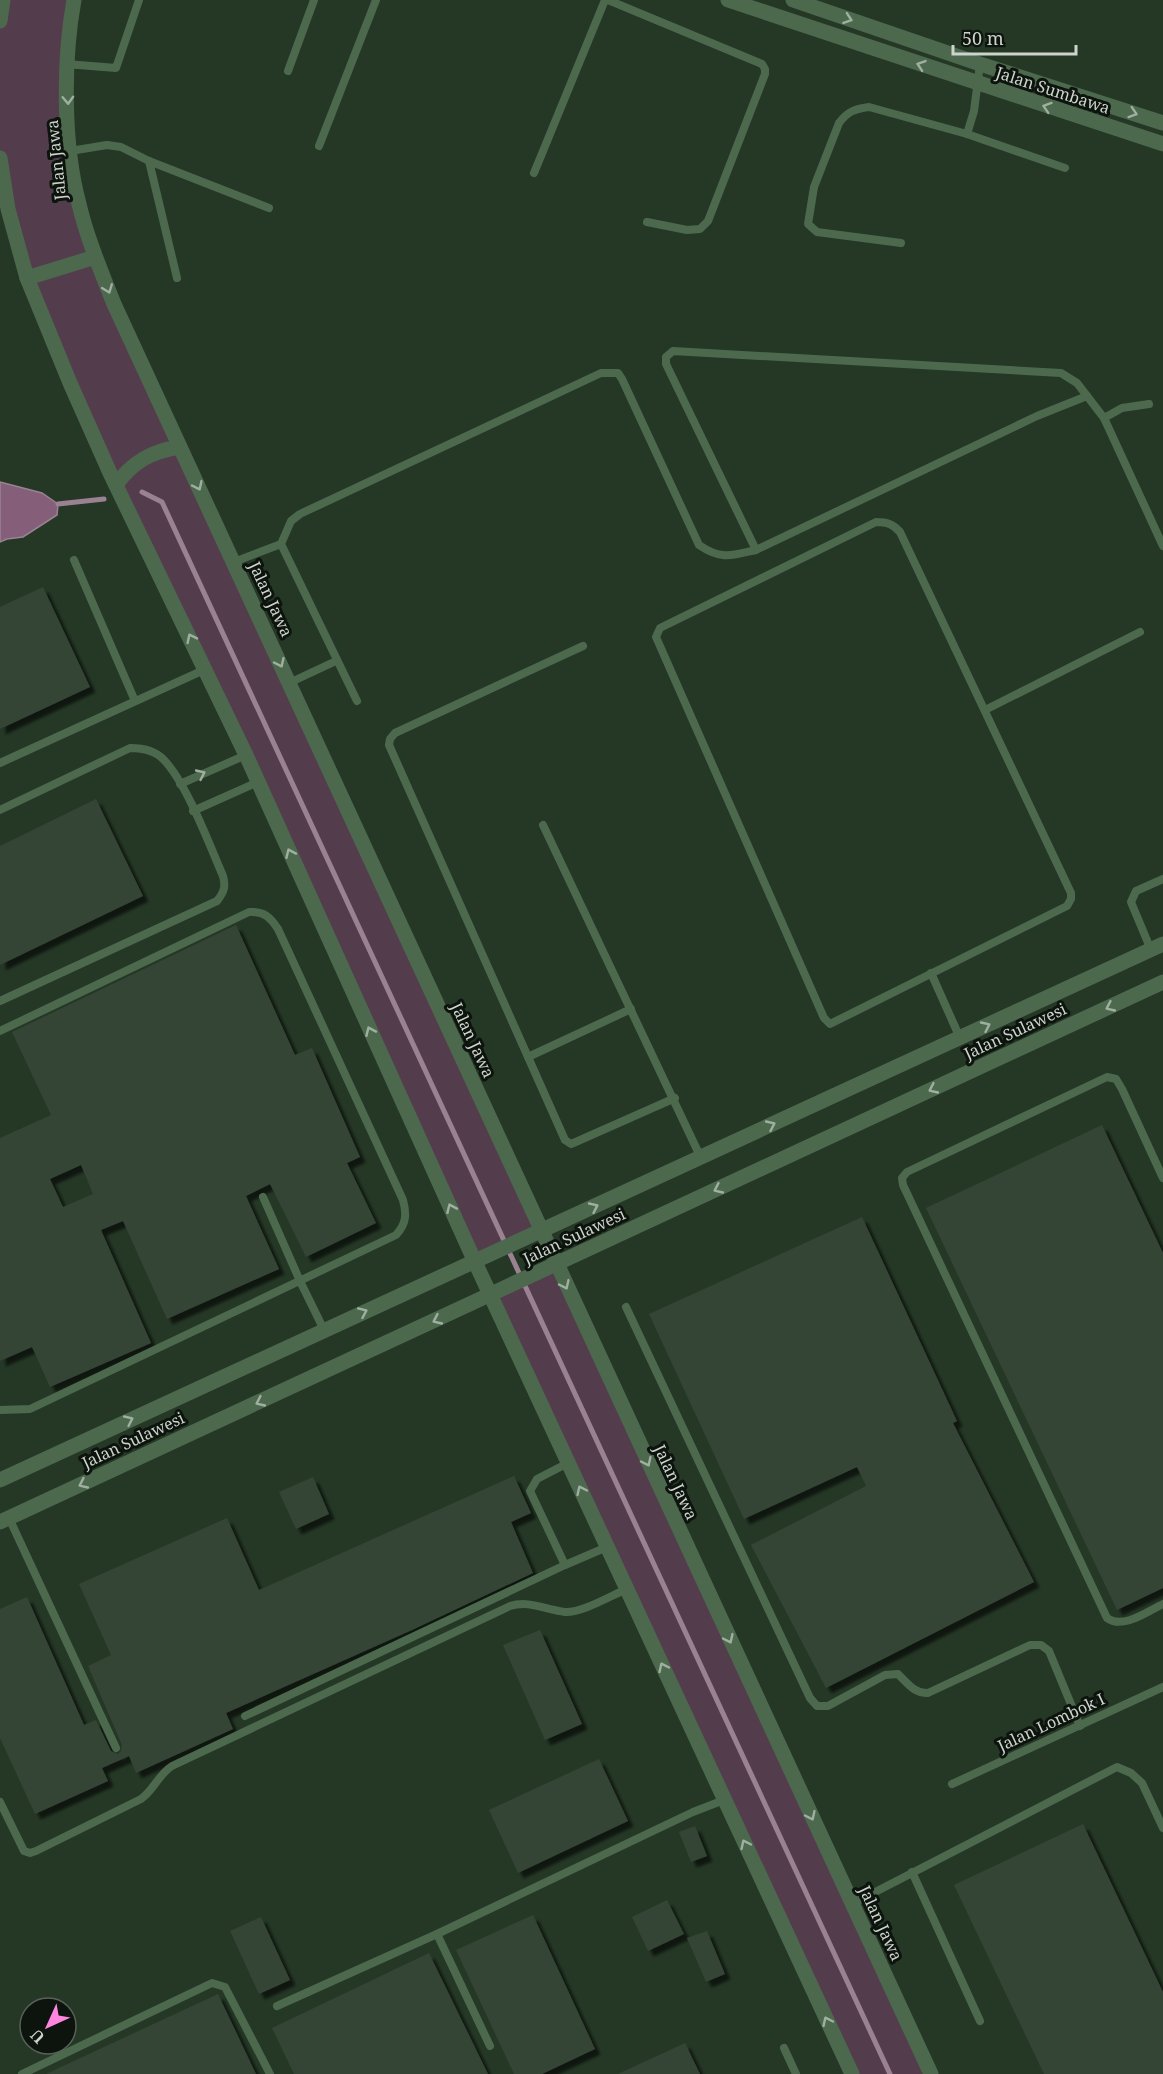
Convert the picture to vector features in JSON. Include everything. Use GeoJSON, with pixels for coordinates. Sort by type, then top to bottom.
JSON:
{"type":"FeatureCollection","features":[{"type":"Feature","properties":{"kind":"street"},"geometry":{"type":"LineString","coordinates":[[0,21],[3,0]]}},
{"type":"Feature","properties":{"kind":"street","name":"Jalan Jawa"},"geometry":{"type":"LineString","coordinates":[[74,0],[66,64],[70,151],[78,204],[95,257],[114,304],[289,683],[549,1268],[931,2074]]}},
{"type":"Feature","properties":{"kind":"street","name":"Jalan Sumbawa"},"geometry":{"type":"LineString","coordinates":[[728,0],[1163,144]]}},
{"type":"Feature","properties":{"kind":"street","name":"Jalan Sumbawa"},"geometry":{"type":"LineString","coordinates":[[793,0],[1163,123]]}},
{"type":"Feature","properties":{"kind":"street"},"geometry":{"type":"LineString","coordinates":[[0,159],[8,209],[27,278],[70,382],[116,485],[206,669],[482,1258],[568,1462],[852,2074]]}},
{"type":"Feature","properties":{"kind":"street"},"geometry":{"type":"LineString","coordinates":[[27,278],[95,257]]}},
{"type":"Feature","properties":{"kind":"street"},"geometry":{"type":"LineString","coordinates":[[116,485],[132,465],[143,458],[155,452],[180,447]]}},
{"type":"Feature","properties":{"kind":"street","name":"Jalan Sulawesi"},"geometry":{"type":"LineString","coordinates":[[0,1480],[1157,947]]}},
{"type":"Feature","properties":{"kind":"street","name":"Jalan Sulawesi"},"geometry":{"type":"LineString","coordinates":[[5,1520],[1163,982]]}},
{"type":"Feature","properties":{"kind":"lane"},"geometry":{"type":"LineString","coordinates":[[66,64],[116,68],[139,0]]}},
{"type":"Feature","properties":{"kind":"lane"},"geometry":{"type":"LineString","coordinates":[[288,71],[314,0]]}},
{"type":"Feature","properties":{"kind":"lane"},"geometry":{"type":"LineString","coordinates":[[319,146],[376,0]]}},
{"type":"Feature","properties":{"kind":"lane"},"geometry":{"type":"LineString","coordinates":[[534,173],[606,0],[762,64],[765,74],[708,221],[700,229],[687,230],[646,222]]}},
{"type":"Feature","properties":{"kind":"lane"},"geometry":{"type":"LineString","coordinates":[[967,134],[974,111],[980,64]]}},
{"type":"Feature","properties":{"kind":"lane"},"geometry":{"type":"LineString","coordinates":[[901,243],[817,232],[808,224],[814,187],[839,123],[846,114],[854,109],[869,107],[967,134],[1065,168]]}},
{"type":"Feature","properties":{"kind":"lane"},"geometry":{"type":"LineString","coordinates":[[70,151],[107,145],[121,147],[149,161],[269,208]]}},
{"type":"Feature","properties":{"kind":"lane"},"geometry":{"type":"LineString","coordinates":[[149,161],[177,278]]}},
{"type":"Feature","properties":{"kind":"lane"},"geometry":{"type":"LineString","coordinates":[[756,550],[666,363],[666,357],[673,351],[1061,373],[1077,383],[1104,418],[1163,546]]}},
{"type":"Feature","properties":{"kind":"lane"},"geometry":{"type":"LineString","coordinates":[[234,562],[281,543],[291,521],[300,514],[601,373],[618,373],[622,379],[699,545],[712,553],[728,557],[756,550],[1037,416],[1087,396]]}},
{"type":"Feature","properties":{"kind":"lane"},"geometry":{"type":"LineString","coordinates":[[1104,418],[1122,408],[1149,404]]}},
{"type":"Feature","properties":{"kind":"lane"},"geometry":{"type":"LineString","coordinates":[[876,522],[894,525],[900,532],[1071,893],[1067,906],[931,973],[834,1023],[830,1024],[826,1021],[656,637],[660,628],[876,522]]}},
{"type":"Feature","properties":{"kind":"lane"},"geometry":{"type":"LineString","coordinates":[[281,543],[357,701]]}},
{"type":"Feature","properties":{"kind":"lane"},"geometry":{"type":"LineString","coordinates":[[74,560],[135,701]]}},
{"type":"Feature","properties":{"kind":"lane"},"geometry":{"type":"LineString","coordinates":[[985,710],[1140,632]]}},
{"type":"Feature","properties":{"kind":"lane"},"geometry":{"type":"LineString","coordinates":[[583,646],[395,733],[389,745],[565,1140],[571,1143],[675,1098]]}},
{"type":"Feature","properties":{"kind":"lane"},"geometry":{"type":"LineString","coordinates":[[289,683],[336,661]]}},
{"type":"Feature","properties":{"kind":"lane"},"geometry":{"type":"LineString","coordinates":[[0,763],[206,669]]}},
{"type":"Feature","properties":{"kind":"lane"},"geometry":{"type":"LineString","coordinates":[[0,810],[130,748],[151,751],[163,758],[180,784],[225,884],[224,892],[217,901],[0,1001]]}},
{"type":"Feature","properties":{"kind":"lane"},"geometry":{"type":"LineString","coordinates":[[180,784],[246,755]]}},
{"type":"Feature","properties":{"kind":"lane"},"geometry":{"type":"LineString","coordinates":[[193,811],[258,782]]}},
{"type":"Feature","properties":{"kind":"lane"},"geometry":{"type":"LineString","coordinates":[[543,825],[675,1098],[701,1158]]}},
{"type":"Feature","properties":{"kind":"lane"},"geometry":{"type":"LineString","coordinates":[[1157,947],[1131,902],[1136,891],[1163,879]]}},
{"type":"Feature","properties":{"kind":"lane"},"geometry":{"type":"LineString","coordinates":[[0,1030],[249,912],[269,916],[278,929],[405,1209],[406,1220],[396,1235],[30,1408],[0,1410]]}},
{"type":"Feature","properties":{"kind":"lane"},"geometry":{"type":"LineString","coordinates":[[931,973],[960,1038]]}},
{"type":"Feature","properties":{"kind":"lane"},"geometry":{"type":"LineString","coordinates":[[528,1056],[632,1009]]}},
{"type":"Feature","properties":{"kind":"lane"},"geometry":{"type":"LineString","coordinates":[[1163,1178],[1122,1089],[1116,1079],[1107,1077],[907,1172],[902,1178],[903,1185],[1107,1618],[1115,1623],[1124,1622],[1163,1604]]}},
{"type":"Feature","properties":{"kind":"lane"},"geometry":{"type":"LineString","coordinates":[[263,1197],[324,1330]]}},
{"type":"Feature","properties":{"kind":"lane"},"geometry":{"type":"LineString","coordinates":[[626,1306],[810,1698],[818,1706],[828,1706],[885,1675],[892,1674],[898,1674],[919,1693],[928,1693],[1030,1645],[1041,1645],[1049,1651],[1080,1726]]}},
{"type":"Feature","properties":{"kind":"lane"},"geometry":{"type":"LineString","coordinates":[[564,1565],[530,1491],[537,1479],[568,1462]]}},
{"type":"Feature","properties":{"kind":"lane"},"geometry":{"type":"LineString","coordinates":[[5,1520],[116,1748]]}},
{"type":"Feature","properties":{"kind":"lane"},"geometry":{"type":"LineString","coordinates":[[245,1716],[564,1565],[607,1547]]}},
{"type":"Feature","properties":{"kind":"lane"},"geometry":{"type":"LineString","coordinates":[[0,1802],[24,1851],[30,1853],[36,1851],[141,1799],[151,1790],[165,1770],[172,1766],[510,1606],[521,1603],[565,1612],[577,1611],[627,1589]]}},
{"type":"Feature","properties":{"kind":"lane","name":"Jalan Lombok I"},"geometry":{"type":"LineString","coordinates":[[952,1784],[1163,1687]]}},
{"type":"Feature","properties":{"kind":"lane"},"geometry":{"type":"LineString","coordinates":[[852,1904],[1117,1767],[1131,1773],[1142,1783],[1163,1828]]}},
{"type":"Feature","properties":{"kind":"lane"},"geometry":{"type":"LineString","coordinates":[[277,2006],[437,1934],[693,1812],[724,1800]]}},
{"type":"Feature","properties":{"kind":"lane"},"geometry":{"type":"LineString","coordinates":[[912,1872],[980,2021]]}},
{"type":"Feature","properties":{"kind":"lane"},"geometry":{"type":"LineString","coordinates":[[437,1934],[490,2046]]}},
{"type":"Feature","properties":{"kind":"lane"},"geometry":{"type":"LineString","coordinates":[[22,2074],[212,1983],[225,1987],[270,2074]]}},
{"type":"Feature","properties":{"kind":"lane"},"geometry":{"type":"LineString","coordinates":[[784,2048],[796,2074]]}},
{"type":"Feature","properties":{"kind":"shaded area"},"geometry":{"type":"Polygon","coordinates":[[[0,0],[1163,0],[1163,2074],[0,2074],[0,0]]]}},
{"type":"Feature","properties":{"kind":"shaded area"},"geometry":{"type":"Polygon","coordinates":[[[4,0],[74,0],[70,151],[95,257],[541,1232],[475,1262],[27,278],[0,158],[0,22],[4,0]]]}},
{"type":"Feature","properties":{"kind":"shaded area"},"geometry":{"type":"Polygon","coordinates":[[[0,482],[42,493],[58,504],[57,515],[23,537],[0,542],[0,482]]]}},
{"type":"Feature","properties":{"kind":"shaded area"},"geometry":{"type":"Polygon","coordinates":[[[556,1264],[931,2074],[852,2074],[490,1295],[556,1264]]]}},
{"type":"Feature","properties":{"kind":"building"},"geometry":{"type":"Polygon","coordinates":[[[43,587],[90,687],[0,729],[0,607],[43,587]]]}},
{"type":"Feature","properties":{"kind":"building"},"geometry":{"type":"Polygon","coordinates":[[[96,799],[143,896],[0,965],[0,846],[96,799]]]}},
{"type":"Feature","properties":{"kind":"building"},"geometry":{"type":"Polygon","coordinates":[[[236,925],[295,1055],[312,1048],[360,1157],[347,1163],[376,1223],[306,1257],[270,1184],[246,1196],[279,1269],[167,1319],[123,1221],[101,1230],[151,1343],[50,1387],[32,1347],[0,1361],[0,1138],[51,1115],[12,1032],[236,925]],[[81,1165],[50,1179],[63,1207],[93,1194],[81,1165]]]}},
{"type":"Feature","properties":{"kind":"building"},"geometry":{"type":"Polygon","coordinates":[[[1102,1125],[1163,1253],[1163,1588],[1117,1610],[926,1208],[1102,1125]]]}},
{"type":"Feature","properties":{"kind":"building"},"geometry":{"type":"Polygon","coordinates":[[[862,1217],[957,1421],[953,1423],[1034,1582],[826,1688],[751,1545],[866,1486],[857,1467],[744,1519],[649,1314],[862,1217]]]}},
{"type":"Feature","properties":{"kind":"building"},"geometry":{"type":"Polygon","coordinates":[[[514,1476],[531,1513],[511,1522],[533,1573],[226,1713],[233,1729],[136,1773],[129,1756],[102,1768],[108,1781],[35,1814],[0,1738],[0,1609],[27,1597],[84,1725],[96,1720],[111,1751],[118,1754],[122,1745],[88,1666],[111,1655],[79,1584],[227,1518],[259,1590],[514,1476]]]}},
{"type":"Feature","properties":{"kind":"building"},"geometry":{"type":"Polygon","coordinates":[[[313,1477],[329,1514],[296,1529],[279,1492],[313,1477]]]}},
{"type":"Feature","properties":{"kind":"building"},"geometry":{"type":"Polygon","coordinates":[[[540,1630],[582,1724],[545,1740],[503,1645],[540,1630]]]}},
{"type":"Feature","properties":{"kind":"building"},"geometry":{"type":"Polygon","coordinates":[[[599,1759],[628,1821],[518,1873],[489,1810],[599,1759]]]}},
{"type":"Feature","properties":{"kind":"building"},"geometry":{"type":"Polygon","coordinates":[[[1083,1824],[1163,1992],[1163,2074],[1044,2074],[954,1885],[1083,1824]]]}},
{"type":"Feature","properties":{"kind":"building"},"geometry":{"type":"Polygon","coordinates":[[[695,1826],[707,1856],[691,1862],[679,1832],[695,1826]]]}},
{"type":"Feature","properties":{"kind":"building"},"geometry":{"type":"Polygon","coordinates":[[[667,1900],[684,1934],[648,1951],[632,1917],[667,1900]]]}},
{"type":"Feature","properties":{"kind":"building"},"geometry":{"type":"Polygon","coordinates":[[[533,1915],[595,2049],[542,2074],[514,2074],[456,1950],[533,1915]]]}},
{"type":"Feature","properties":{"kind":"building"},"geometry":{"type":"Polygon","coordinates":[[[261,1917],[290,1980],[259,1994],[230,1931],[261,1917]]]}},
{"type":"Feature","properties":{"kind":"building"},"geometry":{"type":"Polygon","coordinates":[[[707,1931],[725,1974],[706,1982],[687,1938],[707,1931]]]}},
{"type":"Feature","properties":{"kind":"building"},"geometry":{"type":"Polygon","coordinates":[[[429,1953],[488,2074],[294,2074],[272,2028],[429,1953]]]}},
{"type":"Feature","properties":{"kind":"building"},"geometry":{"type":"Polygon","coordinates":[[[218,1994],[256,2074],[46,2074],[218,1994]]]}},
{"type":"Feature","properties":{"kind":"building"},"geometry":{"type":"Polygon","coordinates":[[[685,2043],[700,2074],[618,2074],[685,2043]]]}},
{"type":"Feature","properties":{"kind":"waterway"},"geometry":{"type":"LineString","coordinates":[[142,492],[162,502],[890,2074]]}},
{"type":"Feature","properties":{"kind":"waterway"},"geometry":{"type":"LineString","coordinates":[[58,504],[104,499]]}}]}
